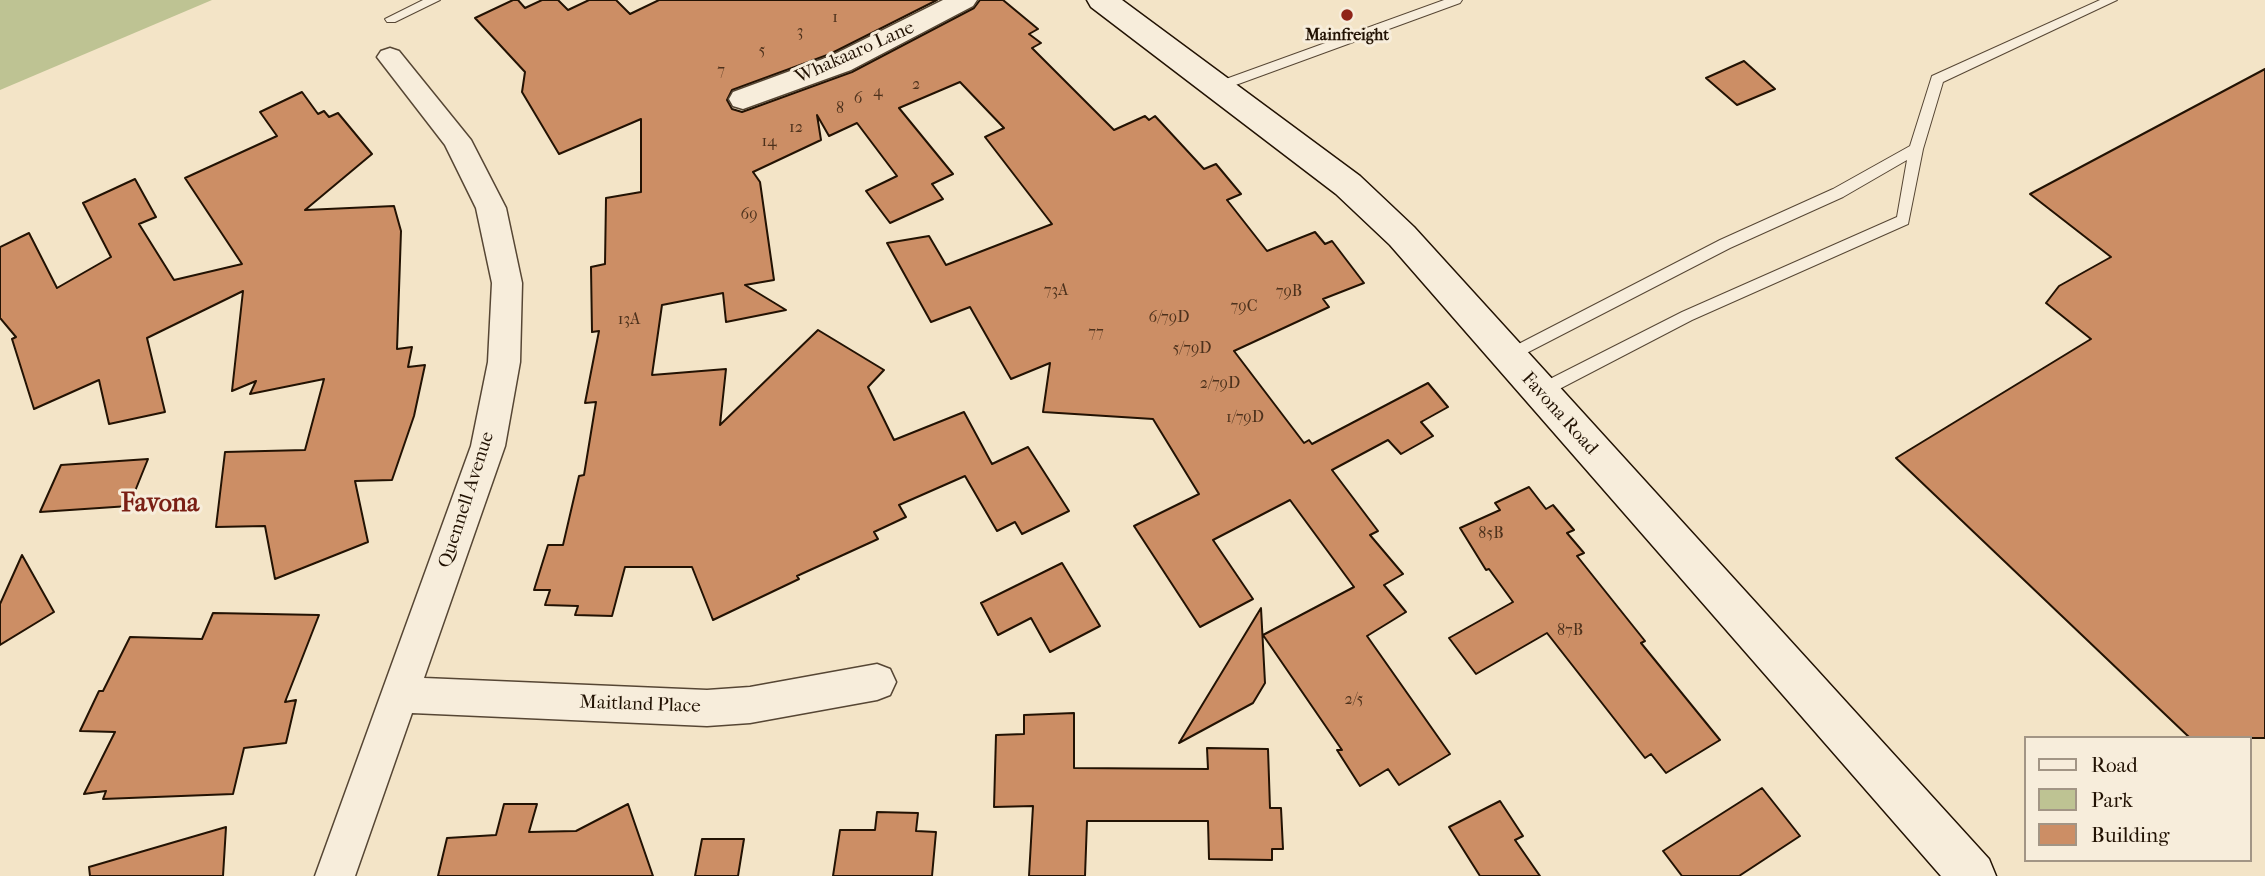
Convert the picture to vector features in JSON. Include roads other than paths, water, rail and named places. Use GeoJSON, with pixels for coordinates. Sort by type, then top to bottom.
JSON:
{"type":"FeatureCollection","features":[{"type":"Feature","properties":{"kind":"main road","name":"Favona Road"},"geometry":{"type":"LineString","coordinates":[[1102,0],[1348,185],[1402,236],[1971,876]]}},
{"type":"Feature","properties":{"kind":"street","name":"Whakaaro Lane"},"geometry":{"type":"LineString","coordinates":[[743,99],[841,63],[964,0]]}},
{"type":"Feature","properties":{"kind":"street","name":"Quennell Avenue"},"geometry":{"type":"LineString","coordinates":[[335,876],[488,446],[504,362],[506,283],[491,208],[457,140],[390,57]]}},
{"type":"Feature","properties":{"kind":"street","name":"Maitland Place"},"geometry":{"type":"LineString","coordinates":[[401,695],[708,709],[750,705],[877,682]]}},
{"type":"Feature","properties":{"kind":"lane"},"geometry":{"type":"LineString","coordinates":[[391,19],[434,0]]}},
{"type":"Feature","properties":{"kind":"lane"},"geometry":{"type":"LineString","coordinates":[[1217,87],[1455,0]]}},
{"type":"Feature","properties":{"kind":"lane"},"geometry":{"type":"LineString","coordinates":[[1539,391],[1687,316],[1903,220],[1916,149],[1937,79],[2111,0]]}},
{"type":"Feature","properties":{"kind":"lane"},"geometry":{"type":"LineString","coordinates":[[1508,356],[1725,244],[1838,193],[1916,149]]}},
{"type":"Feature","properties":{"kind":"place","name":"Mainfreight"},"geometry":{"type":"Point","coordinates":[1347,15]}},
{"type":"Feature","properties":{"kind":"district","name":"Favona"},"geometry":{"type":"Point","coordinates":[160,505]}}]}
